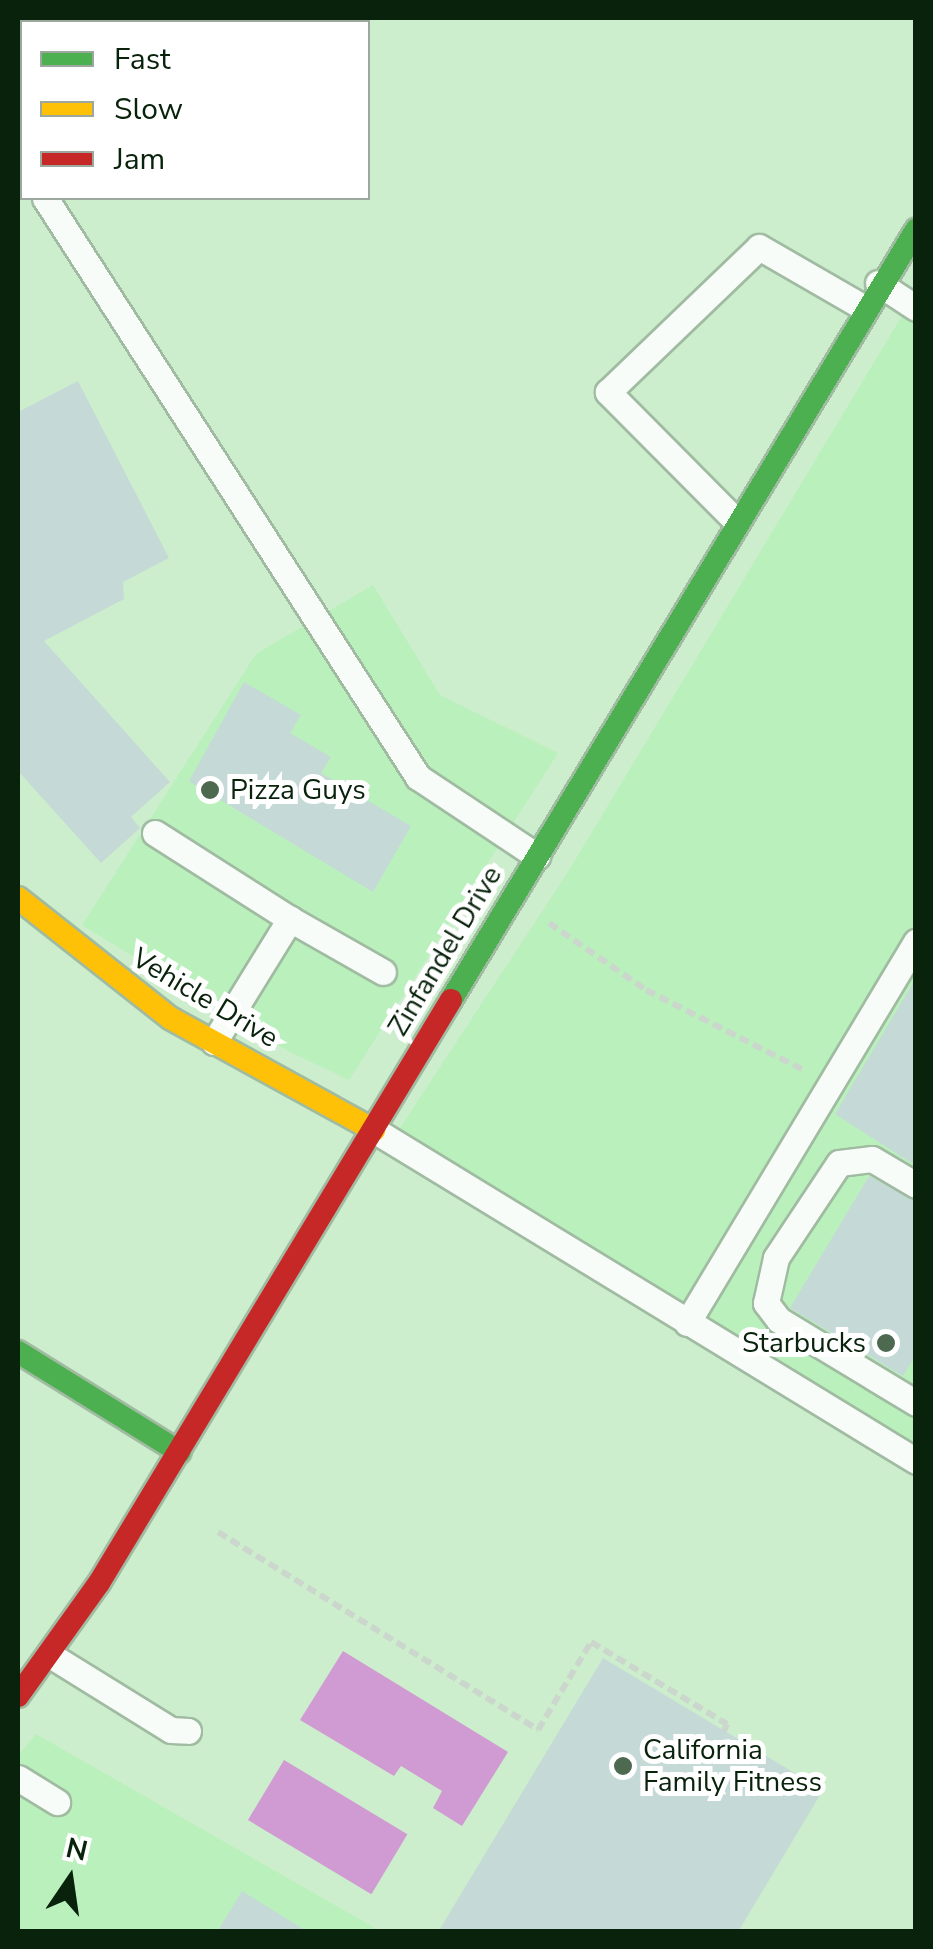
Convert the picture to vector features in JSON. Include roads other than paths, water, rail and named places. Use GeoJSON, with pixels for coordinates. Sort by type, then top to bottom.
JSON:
{"type":"FeatureCollection","features":[{"type":"Feature","properties":{"kind":"street","name":"Zinfandel Drive"},"geometry":{"type":"LineString","coordinates":[[18,1696],[50,1655],[178,1452],[878,282],[916,230]]}},
{"type":"Feature","properties":{"kind":"street","name":"Vehicle Drive"},"geometry":{"type":"LineString","coordinates":[[18,898],[114,979],[214,1042],[374,1130]]}},
{"type":"Feature","properties":{"kind":"street"},"geometry":{"type":"LineString","coordinates":[[18,1352],[178,1452]]}},
{"type":"Feature","properties":{"kind":"lane"},"geometry":{"type":"LineString","coordinates":[[46,200],[418,777],[537,856]]}},
{"type":"Feature","properties":{"kind":"lane"},"geometry":{"type":"LineString","coordinates":[[736,521],[608,392],[759,247],[863,307]]}},
{"type":"Feature","properties":{"kind":"lane"},"geometry":{"type":"LineString","coordinates":[[878,282],[916,308]]}},
{"type":"Feature","properties":{"kind":"lane"},"geometry":{"type":"LineString","coordinates":[[155,833],[290,919],[383,972]]}},
{"type":"Feature","properties":{"kind":"lane"},"geometry":{"type":"LineString","coordinates":[[214,1042],[290,919]]}},
{"type":"Feature","properties":{"kind":"lane"},"geometry":{"type":"LineString","coordinates":[[687,1323],[916,942]]}},
{"type":"Feature","properties":{"kind":"lane"},"geometry":{"type":"LineString","coordinates":[[374,1130],[916,1461]]}},
{"type":"Feature","properties":{"kind":"lane"},"geometry":{"type":"LineString","coordinates":[[916,1185],[872,1159],[839,1163],[776,1258],[766,1292],[779,1320],[916,1403]]}},
{"type":"Feature","properties":{"kind":"lane"},"geometry":{"type":"LineString","coordinates":[[50,1655],[171,1730],[188,1731]]}},
{"type":"Feature","properties":{"kind":"lane"},"geometry":{"type":"LineString","coordinates":[[18,1778],[58,1802]]}},
{"type":"Feature","properties":{"kind":"place","name":"Pizza Guys"},"geometry":{"type":"Point","coordinates":[210,790]}},
{"type":"Feature","properties":{"kind":"place","name":"Starbucks"},"geometry":{"type":"Point","coordinates":[886,1343]}},
{"type":"Feature","properties":{"kind":"place","name":"California Family Fitness"},"geometry":{"type":"Point","coordinates":[623,1766]}}]}
